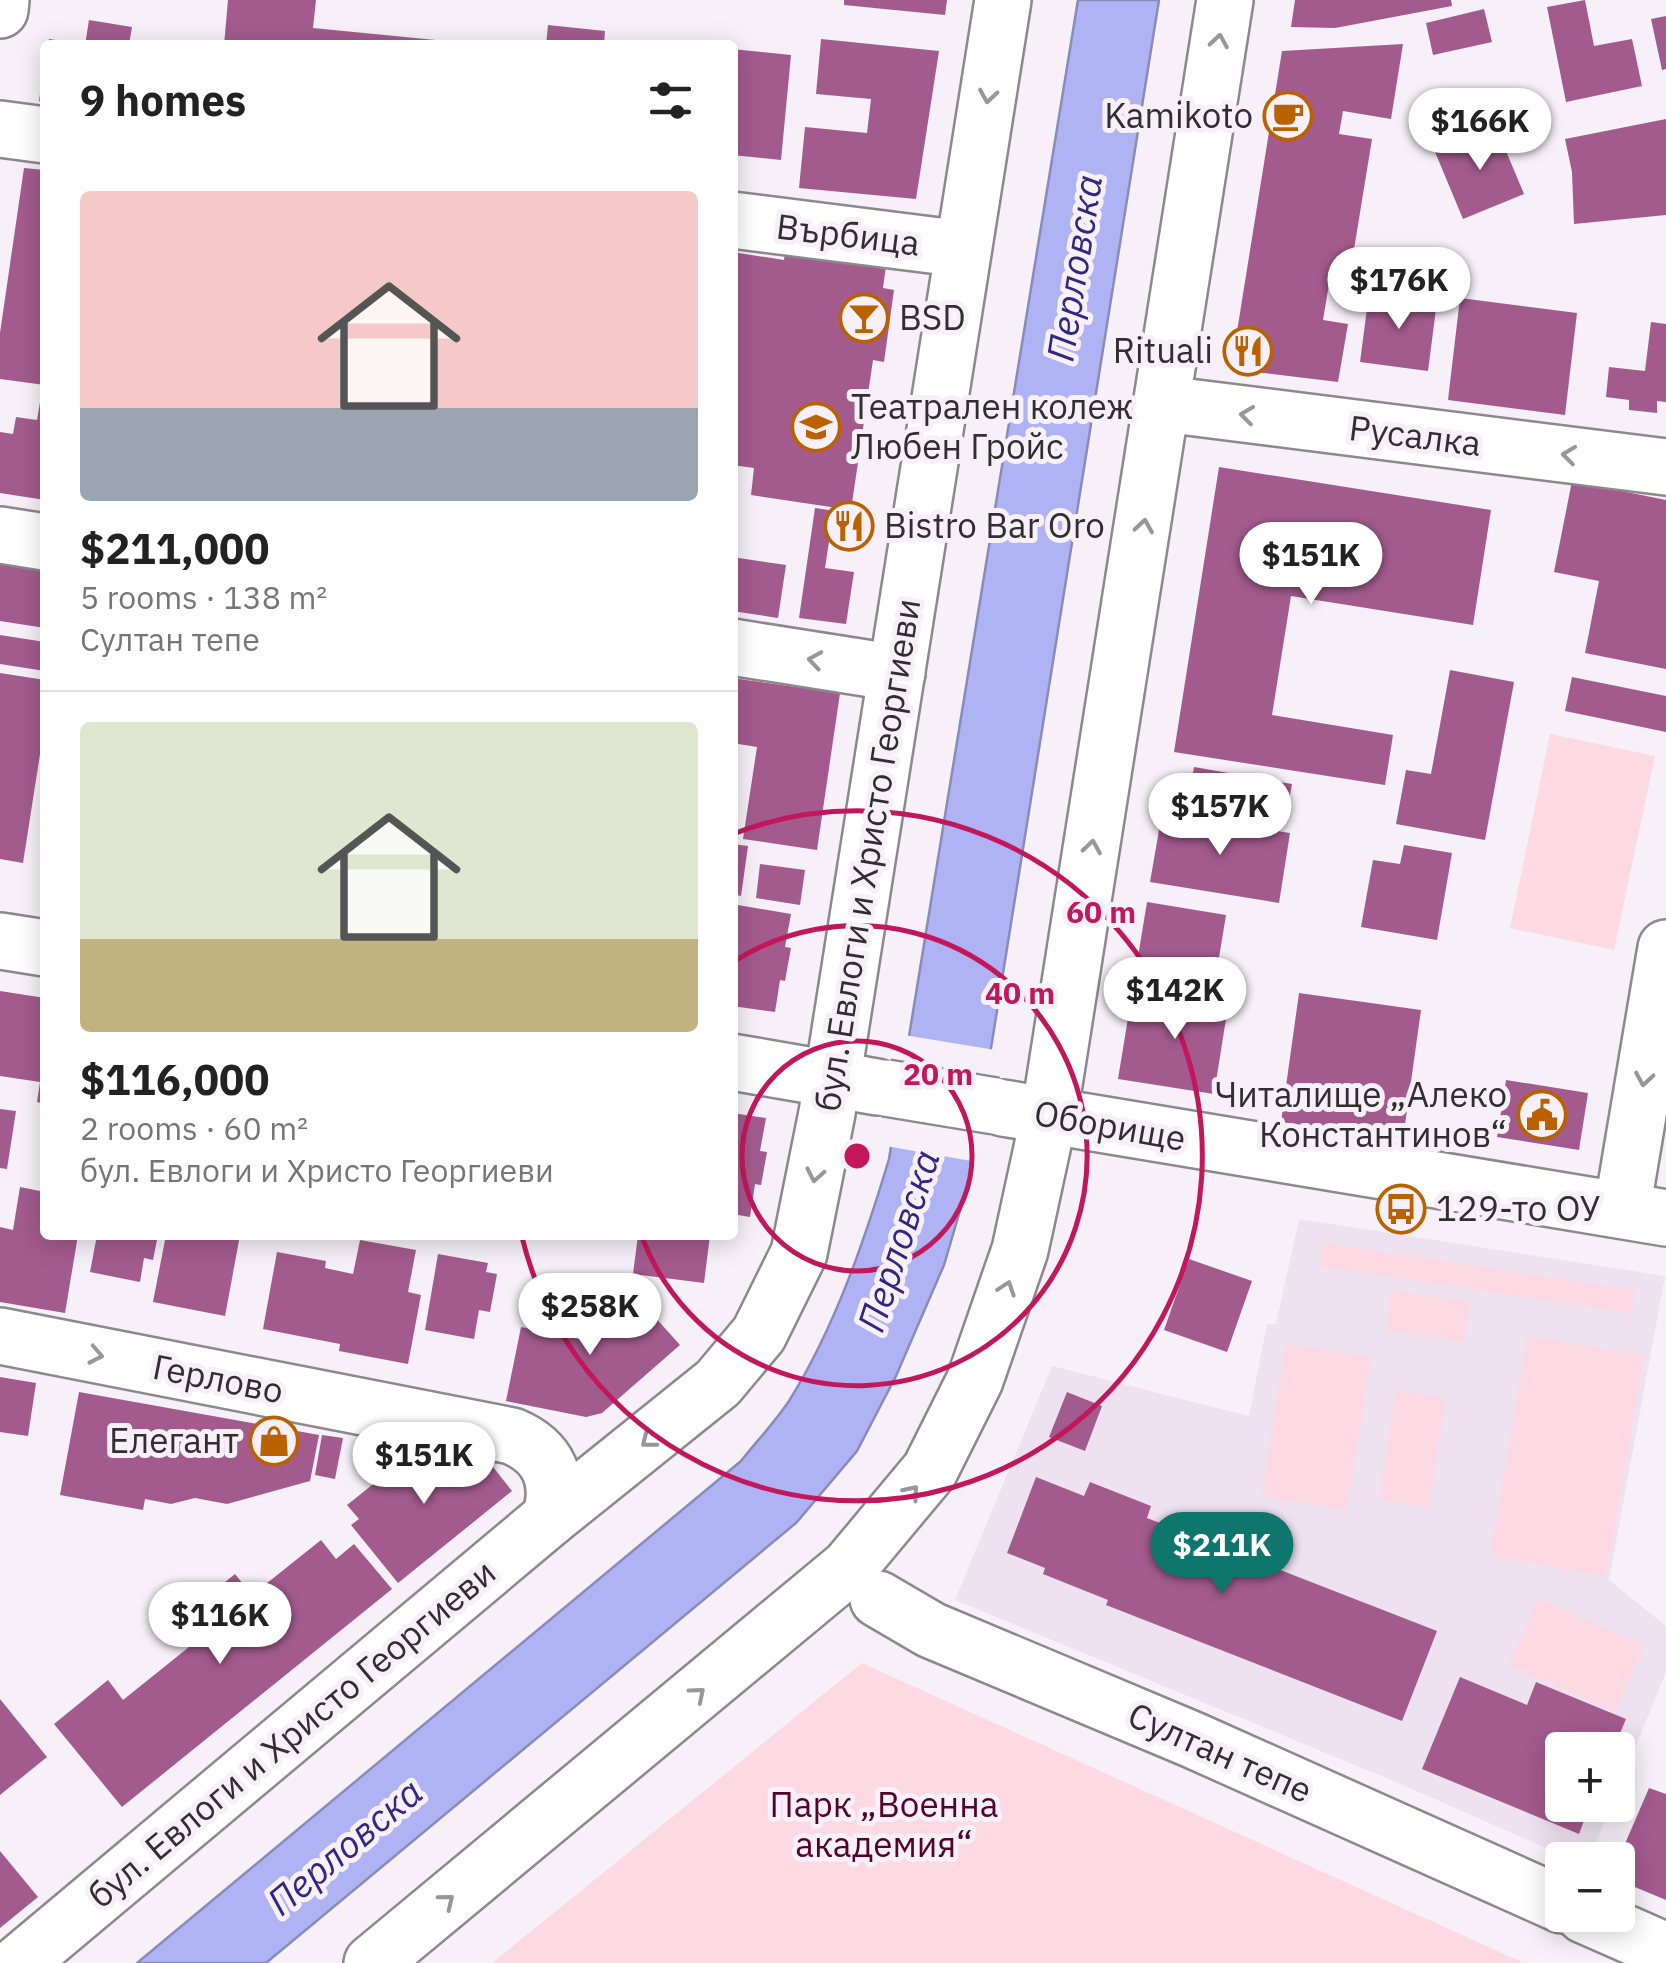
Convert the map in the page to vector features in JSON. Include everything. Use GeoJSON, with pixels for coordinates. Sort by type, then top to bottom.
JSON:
{"type":"FeatureCollection","features":[{"type":"Feature","properties":{"kind":"main road"},"geometry":{"type":"LineString","coordinates":[[0,10],[2,0]]}},
{"type":"Feature","properties":{"kind":"main road","name":"бул. Евлоги и Христо Георгиеви"},"geometry":{"type":"LineString","coordinates":[[20,1963],[550,1518],[697,1402],[760,1334],[799,1253],[832,1079],[1003,0]]}},
{"type":"Feature","properties":{"kind":"main road"},"geometry":{"type":"LineString","coordinates":[[372,1963],[850,1567],[930,1470],[975,1380],[1020,1250],[1049,1116],[1225,0]]}},
{"type":"Feature","properties":{"kind":"main road"},"geometry":{"type":"LineString","coordinates":[[0,129],[40,133]]}},
{"type":"Feature","properties":{"kind":"main road","name":"Върбица"},"geometry":{"type":"LineString","coordinates":[[738,221],[964,249]]}},
{"type":"Feature","properties":{"kind":"main road","name":"Русалка"},"geometry":{"type":"LineString","coordinates":[[1164,404],[1666,467]]}},
{"type":"Feature","properties":{"kind":"main road"},"geometry":{"type":"LineString","coordinates":[[0,535],[40,541]]}},
{"type":"Feature","properties":{"kind":"main road"},"geometry":{"type":"LineString","coordinates":[[738,648],[896,673]]}},
{"type":"Feature","properties":{"kind":"main road"},"geometry":{"type":"LineString","coordinates":[[0,940],[40,947]]}},
{"type":"Feature","properties":{"kind":"main road"},"geometry":{"type":"LineString","coordinates":[[1644,1214],[1666,948]]}},
{"type":"Feature","properties":{"kind":"main road","name":"Оборище"},"geometry":{"type":"LineString","coordinates":[[738,1063],[1644,1214]]}},
{"type":"Feature","properties":{"kind":"main road","name":"Герлово"},"geometry":{"type":"LineString","coordinates":[[0,1336],[512,1436],[542,1454],[551,1468],[556,1502],[550,1518]]}},
{"type":"Feature","properties":{"kind":"main road","name":"Султан тепе"},"geometry":{"type":"LineString","coordinates":[[878,1599],[932,1630],[1193,1740],[1545,1897]]}},
{"type":"Feature","properties":{"kind":"main road"},"geometry":{"type":"LineString","coordinates":[[1622,1932],[1666,1952]]}},
{"type":"Feature","properties":{"kind":"shaded area"},"geometry":{"type":"Polygon","coordinates":[[[1299,1219],[1665,1276],[1609,1580],[1666,1626],[1666,1672],[1635,1748],[1635,1732],[1545,1732],[1545,1822],[1604,1822],[1596,1842],[1545,1842],[1545,1848],[955,1600],[1052,1366],[1249,1416],[1267,1324],[1276,1324],[1299,1219]]]}},
{"type":"Feature","properties":{"kind":"green space"},"geometry":{"type":"Polygon","coordinates":[[[1550,734],[1655,756],[1614,950],[1510,928],[1550,734]]]}},
{"type":"Feature","properties":{"kind":"green space"},"geometry":{"type":"Polygon","coordinates":[[[1323,1243],[1634,1290],[1631,1313],[1320,1266],[1323,1243]]]}},
{"type":"Feature","properties":{"kind":"green space"},"geometry":{"type":"Polygon","coordinates":[[[1392,1290],[1470,1302],[1464,1341],[1386,1330],[1392,1290]]]}},
{"type":"Feature","properties":{"kind":"green space"},"geometry":{"type":"Polygon","coordinates":[[[1528,1336],[1644,1356],[1606,1576],[1490,1556],[1528,1336]]]}},
{"type":"Feature","properties":{"kind":"green space"},"geometry":{"type":"Polygon","coordinates":[[[1286,1344],[1371,1357],[1347,1510],[1262,1496],[1286,1344]]]}},
{"type":"Feature","properties":{"kind":"green space"},"geometry":{"type":"Polygon","coordinates":[[[1396,1390],[1445,1398],[1429,1507],[1380,1500],[1396,1390]]]}},
{"type":"Feature","properties":{"kind":"green space"},"geometry":{"type":"Polygon","coordinates":[[[1538,1599],[1644,1645],[1614,1712],[1509,1665],[1538,1599]]]}},
{"type":"Feature","properties":{"kind":"green space","name":"Парк „Военна академия“"},"geometry":{"type":"Polygon","coordinates":[[[862,1663],[1524,1963],[492,1963],[862,1663]]]}},
{"type":"Feature","properties":{"kind":"water","name":"Перловска"},"geometry":{"type":"Polygon","coordinates":[[[1078,0],[1159,0],[971,1173],[944,1265],[896,1376],[857,1451],[796,1523],[266,1963],[137,1963],[741,1461],[789,1401],[821,1344],[859,1253],[889,1159],[1078,0]]]}},
{"type":"Feature","properties":{"kind":"pier"},"geometry":{"type":"Polygon","coordinates":[[[904,1035],[995,1050],[977,1162],[886,1146],[904,1035]]]}},
{"type":"Feature","properties":{"kind":"building"},"geometry":{"type":"Polygon","coordinates":[[[228,0],[316,0],[313,28],[436,40],[224,40],[228,0]]]}},
{"type":"Feature","properties":{"kind":"building"},"geometry":{"type":"Polygon","coordinates":[[[844,0],[947,0],[945,15],[844,5],[844,0]]]}},
{"type":"Feature","properties":{"kind":"building"},"geometry":{"type":"Polygon","coordinates":[[[1295,0],[1451,0],[1452,6],[1335,28],[1291,27],[1295,0]]]}},
{"type":"Feature","properties":{"kind":"building"},"geometry":{"type":"Polygon","coordinates":[[[1585,0],[1594,46],[1632,39],[1642,86],[1566,102],[1547,7],[1585,0]]]}},
{"type":"Feature","properties":{"kind":"building"},"geometry":{"type":"Polygon","coordinates":[[[1484,9],[1492,42],[1433,55],[1426,23],[1484,9]]]}},
{"type":"Feature","properties":{"kind":"building"},"geometry":{"type":"Polygon","coordinates":[[[1666,16],[1666,69],[1662,70],[1651,19],[1666,16]]]}},
{"type":"Feature","properties":{"kind":"building"},"geometry":{"type":"Polygon","coordinates":[[[89,20],[132,27],[130,40],[86,40],[89,20]]]}},
{"type":"Feature","properties":{"kind":"building"},"geometry":{"type":"Polygon","coordinates":[[[548,25],[605,31],[604,40],[546,40],[548,25]]]}},
{"type":"Feature","properties":{"kind":"building"},"geometry":{"type":"Polygon","coordinates":[[[821,39],[939,51],[916,199],[799,188],[805,127],[867,133],[871,99],[816,94],[821,39]]]}},
{"type":"Feature","properties":{"kind":"building"},"geometry":{"type":"Polygon","coordinates":[[[1403,44],[1391,119],[1343,111],[1339,134],[1372,139],[1350,274],[1331,272],[1323,320],[1348,324],[1338,382],[1231,369],[1282,51],[1403,44]]]}},
{"type":"Feature","properties":{"kind":"building"},"geometry":{"type":"Polygon","coordinates":[[[738,50],[791,55],[781,160],[738,156],[738,50]]]}},
{"type":"Feature","properties":{"kind":"building"},"geometry":{"type":"Polygon","coordinates":[[[1666,119],[1666,215],[1574,224],[1572,172],[1565,139],[1666,119]]]}},
{"type":"Feature","properties":{"kind":"building"},"geometry":{"type":"Polygon","coordinates":[[[1496,127],[1524,194],[1463,219],[1435,152],[1496,127]]]}},
{"type":"Feature","properties":{"kind":"building"},"geometry":{"type":"Polygon","coordinates":[[[24,168],[40,170],[40,384],[0,379],[0,333],[24,168]]]}},
{"type":"Feature","properties":{"kind":"building"},"geometry":{"type":"Polygon","coordinates":[[[786,244],[887,258],[883,288],[894,290],[884,362],[873,360],[851,510],[751,495],[754,468],[738,466],[738,253],[784,260],[786,244]]]}},
{"type":"Feature","properties":{"kind":"building"},"geometry":{"type":"Polygon","coordinates":[[[1369,293],[1437,301],[1428,371],[1360,362],[1369,293]]]}},
{"type":"Feature","properties":{"kind":"building"},"geometry":{"type":"Polygon","coordinates":[[[1460,298],[1577,313],[1565,415],[1448,400],[1460,298]]]}},
{"type":"Feature","properties":{"kind":"building"},"geometry":{"type":"Polygon","coordinates":[[[1651,322],[1666,324],[1666,402],[1657,401],[1657,413],[1629,410],[1629,400],[1606,397],[1609,367],[1645,371],[1651,322]]]}},
{"type":"Feature","properties":{"kind":"building"},"geometry":{"type":"Polygon","coordinates":[[[40,402],[40,499],[0,493],[0,432],[13,434],[16,417],[37,420],[40,402]]]}},
{"type":"Feature","properties":{"kind":"building"},"geometry":{"type":"Polygon","coordinates":[[[1219,467],[1491,510],[1473,625],[1291,596],[1272,715],[1393,735],[1385,785],[1174,752],[1219,467]]]}},
{"type":"Feature","properties":{"kind":"building"},"geometry":{"type":"Polygon","coordinates":[[[1572,481],[1666,500],[1666,669],[1585,653],[1599,581],[1554,572],[1572,481]]]}},
{"type":"Feature","properties":{"kind":"building"},"geometry":{"type":"Polygon","coordinates":[[[815,508],[863,515],[859,540],[830,535],[825,568],[854,572],[846,624],[799,618],[815,508]]]}},
{"type":"Feature","properties":{"kind":"building"},"geometry":{"type":"Polygon","coordinates":[[[738,558],[786,565],[778,618],[738,612],[738,558]]]}},
{"type":"Feature","properties":{"kind":"building"},"geometry":{"type":"Polygon","coordinates":[[[0,561],[40,567],[40,627],[0,621],[0,561]]]}},
{"type":"Feature","properties":{"kind":"building"},"geometry":{"type":"Polygon","coordinates":[[[0,635],[40,641],[40,670],[0,664],[0,635]]]}},
{"type":"Feature","properties":{"kind":"building"},"geometry":{"type":"Polygon","coordinates":[[[1450,670],[1514,682],[1485,840],[1396,824],[1406,770],[1431,774],[1450,670]]]}},
{"type":"Feature","properties":{"kind":"building"},"geometry":{"type":"Polygon","coordinates":[[[0,673],[40,679],[40,754],[23,863],[0,859],[0,673]]]}},
{"type":"Feature","properties":{"kind":"building"},"geometry":{"type":"Polygon","coordinates":[[[1572,677],[1666,696],[1666,732],[1565,711],[1572,677]]]}},
{"type":"Feature","properties":{"kind":"building"},"geometry":{"type":"Polygon","coordinates":[[[738,679],[840,693],[817,850],[743,839],[757,747],[738,744],[738,679]]]}},
{"type":"Feature","properties":{"kind":"building"},"geometry":{"type":"Polygon","coordinates":[[[1194,767],[1292,784],[1285,823],[1187,807],[1194,767]]]}},
{"type":"Feature","properties":{"kind":"building"},"geometry":{"type":"Polygon","coordinates":[[[1162,813],[1290,833],[1279,903],[1150,882],[1162,813]]]}},
{"type":"Feature","properties":{"kind":"building"},"geometry":{"type":"Polygon","coordinates":[[[738,845],[748,846],[741,896],[738,895],[738,845]]]}},
{"type":"Feature","properties":{"kind":"building"},"geometry":{"type":"Polygon","coordinates":[[[1404,845],[1452,853],[1437,940],[1361,927],[1373,860],[1400,864],[1404,845]]]}},
{"type":"Feature","properties":{"kind":"building"},"geometry":{"type":"Polygon","coordinates":[[[760,864],[805,870],[800,905],[756,898],[760,864]]]}},
{"type":"Feature","properties":{"kind":"building"},"geometry":{"type":"Polygon","coordinates":[[[1147,902],[1226,915],[1216,976],[1137,963],[1147,902]]]}},
{"type":"Feature","properties":{"kind":"building"},"geometry":{"type":"Polygon","coordinates":[[[738,905],[791,914],[785,947],[791,948],[775,1012],[738,1007],[738,905]]]}},
{"type":"Feature","properties":{"kind":"building"},"geometry":{"type":"Polygon","coordinates":[[[1163,990],[1229,1000],[1214,1094],[1118,1079],[1131,1000],[1161,1004],[1163,990]]]}},
{"type":"Feature","properties":{"kind":"building"},"geometry":{"type":"Polygon","coordinates":[[[0,991],[40,997],[40,1082],[0,1076],[0,991]]]}},
{"type":"Feature","properties":{"kind":"building"},"geometry":{"type":"Polygon","coordinates":[[[1299,993],[1421,1010],[1403,1139],[1281,1122],[1299,993]]]}},
{"type":"Feature","properties":{"kind":"building","name":"Читалище „Алеко Константинов“"},"geometry":{"type":"Polygon","coordinates":[[[1506,1080],[1588,1093],[1579,1150],[1497,1137],[1506,1080]]]}},
{"type":"Feature","properties":{"kind":"building"},"geometry":{"type":"Polygon","coordinates":[[[0,1109],[16,1111],[7,1169],[0,1168],[0,1109]]]}},
{"type":"Feature","properties":{"kind":"building"},"geometry":{"type":"Polygon","coordinates":[[[738,1114],[766,1118],[760,1151],[767,1152],[761,1185],[755,1184],[750,1217],[738,1215],[738,1114]]]}},
{"type":"Feature","properties":{"kind":"building"},"geometry":{"type":"Polygon","coordinates":[[[20,1187],[40,1191],[40,1240],[77,1240],[65,1313],[0,1302],[0,1227],[13,1230],[20,1187]]]}},
{"type":"Feature","properties":{"kind":"building"},"geometry":{"type":"Polygon","coordinates":[[[96,1240],[157,1240],[153,1260],[144,1258],[140,1282],[90,1272],[96,1240]]]}},
{"type":"Feature","properties":{"kind":"building"},"geometry":{"type":"Polygon","coordinates":[[[165,1240],[239,1240],[225,1316],[153,1302],[165,1240]]]}},
{"type":"Feature","properties":{"kind":"building"},"geometry":{"type":"Polygon","coordinates":[[[360,1240],[416,1250],[408,1292],[421,1295],[408,1364],[339,1351],[340,1344],[263,1329],[277,1252],[326,1261],[325,1268],[353,1274],[360,1240]]]}},
{"type":"Feature","properties":{"kind":"building"},"geometry":{"type":"Polygon","coordinates":[[[637,1240],[709,1240],[704,1283],[633,1274],[637,1240]]]}},
{"type":"Feature","properties":{"kind":"building"},"geometry":{"type":"Polygon","coordinates":[[[438,1254],[488,1263],[486,1272],[497,1274],[490,1312],[479,1310],[474,1339],[425,1330],[438,1254]]]}},
{"type":"Feature","properties":{"kind":"building"},"geometry":{"type":"Polygon","coordinates":[[[1189,1259],[1252,1281],[1227,1352],[1164,1330],[1189,1259]]]}},
{"type":"Feature","properties":{"kind":"building"},"geometry":{"type":"Polygon","coordinates":[[[627,1286],[680,1345],[602,1413],[586,1417],[506,1401],[521,1327],[584,1340],[596,1329],[580,1312],[607,1288],[614,1296],[627,1286]]]}},
{"type":"Feature","properties":{"kind":"building"},"geometry":{"type":"Polygon","coordinates":[[[0,1377],[36,1383],[28,1436],[0,1432],[0,1377]]]}},
{"type":"Feature","properties":{"kind":"building"},"geometry":{"type":"Polygon","coordinates":[[[79,1392],[319,1435],[310,1481],[227,1504],[195,1498],[171,1504],[145,1499],[143,1510],[60,1495],[79,1392]]]}},
{"type":"Feature","properties":{"kind":"building"},"geometry":{"type":"Polygon","coordinates":[[[1067,1392],[1102,1406],[1085,1451],[1049,1437],[1067,1392]]]}},
{"type":"Feature","properties":{"kind":"building"},"geometry":{"type":"Polygon","coordinates":[[[322,1435],[343,1438],[335,1479],[315,1475],[322,1435]]]}},
{"type":"Feature","properties":{"kind":"building"},"geometry":{"type":"Polygon","coordinates":[[[401,1447],[490,1463],[512,1491],[398,1583],[351,1525],[359,1519],[347,1505],[397,1465],[401,1447]]]}},
{"type":"Feature","properties":{"kind":"building"},"geometry":{"type":"Polygon","coordinates":[[[1036,1477],[1084,1496],[1090,1482],[1151,1506],[1147,1518],[1437,1631],[1402,1721],[1106,1605],[1108,1600],[1043,1574],[1045,1568],[1007,1553],[1036,1477]]]}},
{"type":"Feature","properties":{"kind":"building"},"geometry":{"type":"Polygon","coordinates":[[[321,1540],[336,1559],[354,1544],[392,1589],[122,1807],[54,1724],[108,1680],[123,1700],[194,1643],[201,1636],[184,1615],[235,1574],[252,1595],[321,1540]]]}},
{"type":"Feature","properties":{"kind":"building"},"geometry":{"type":"Polygon","coordinates":[[[1460,1677],[1527,1705],[1536,1682],[1626,1719],[1621,1732],[1545,1732],[1545,1820],[1422,1769],[1460,1677]]]}},
{"type":"Feature","properties":{"kind":"building"},"geometry":{"type":"Polygon","coordinates":[[[0,1699],[47,1757],[0,1795],[0,1699]]]}},
{"type":"Feature","properties":{"kind":"building"},"geometry":{"type":"Polygon","coordinates":[[[1649,1788],[1666,1794],[1666,1900],[1635,1887],[1635,1842],[1626,1842],[1649,1788]]]}},
{"type":"Feature","properties":{"kind":"building"},"geometry":{"type":"Polygon","coordinates":[[[1550,1822],[1584,1822],[1579,1834],[1550,1822]]]}},
{"type":"Feature","properties":{"kind":"building"},"geometry":{"type":"Polygon","coordinates":[[[0,1851],[38,1897],[0,1928],[0,1851]]]}},
{"type":"Feature","properties":{"kind":"place","name":"Kamikoto"},"geometry":{"type":"Point","coordinates":[1288,116]}},
{"type":"Feature","properties":{"kind":"place","name":"BSD"},"geometry":{"type":"Point","coordinates":[864,318]}},
{"type":"Feature","properties":{"kind":"place","name":"Rituali"},"geometry":{"type":"Point","coordinates":[1248,351]}},
{"type":"Feature","properties":{"kind":"place","name":"Театрален колеж Любен Гройс"},"geometry":{"type":"Point","coordinates":[816,427]}},
{"type":"Feature","properties":{"kind":"place","name":"Bistro Bar Oro"},"geometry":{"type":"Point","coordinates":[849,526]}},
{"type":"Feature","properties":{"kind":"place","name":"Читалище „Алеко Константинов“"},"geometry":{"type":"Point","coordinates":[1542,1115]}},
{"type":"Feature","properties":{"kind":"place","name":"129-то ОУ"},"geometry":{"type":"Point","coordinates":[1401,1209]}},
{"type":"Feature","properties":{"kind":"place","name":"Елегант"},"geometry":{"type":"Point","coordinates":[274,1441]}}]}
